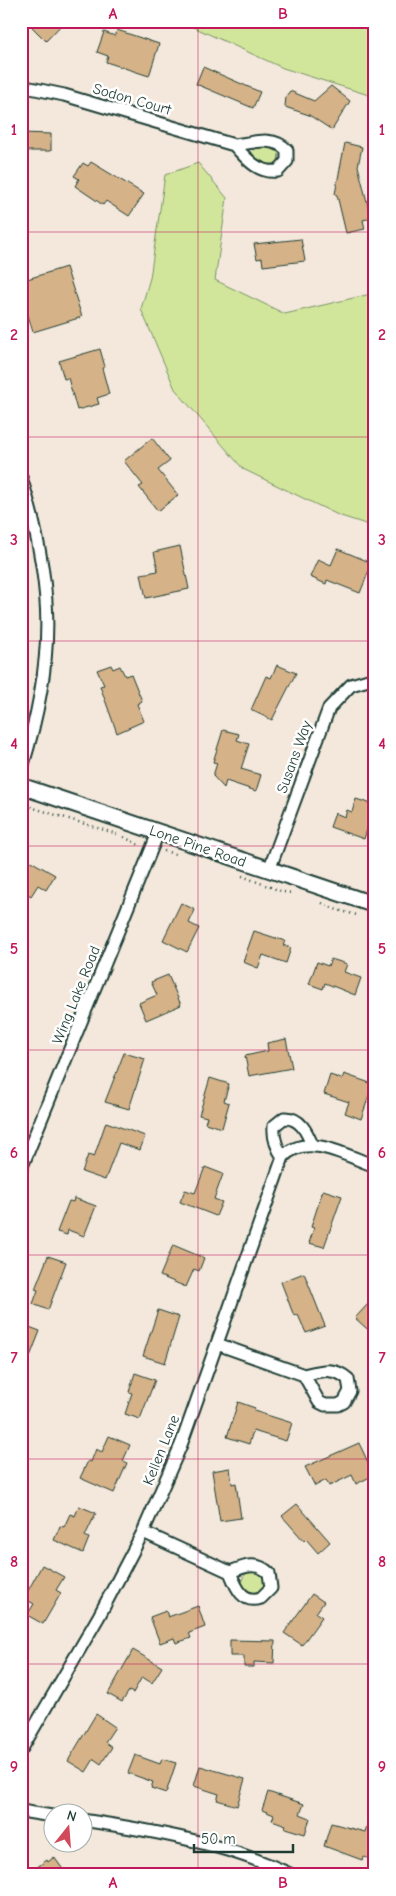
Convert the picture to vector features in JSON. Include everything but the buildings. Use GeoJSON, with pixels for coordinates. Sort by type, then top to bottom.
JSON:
{"type":"FeatureCollection","features":[{"type":"Feature","properties":{"kind":"street","name":"Sodon Court"},"geometry":{"type":"LineString","coordinates":[[21,86],[81,100],[234,144]]}},
{"type":"Feature","properties":{"kind":"street"},"geometry":{"type":"LineString","coordinates":[[21,477],[46,580],[48,619],[43,684],[21,771]]}},
{"type":"Feature","properties":{"kind":"street","name":"Susans Way"},"geometry":{"type":"LineString","coordinates":[[269,870],[329,708],[351,685],[375,678]]}},
{"type":"Feature","properties":{"kind":"street","name":"Lone Pine Road"},"geometry":{"type":"LineString","coordinates":[[21,786],[375,905]]}},
{"type":"Feature","properties":{"kind":"street","name":"Wing Lake Road"},"geometry":{"type":"LineString","coordinates":[[21,1169],[158,833]]}},
{"type":"Feature","properties":{"kind":"street"},"geometry":{"type":"LineString","coordinates":[[312,1145],[300,1123],[284,1118],[274,1126],[273,1132],[278,1150],[283,1156],[294,1148],[312,1145],[375,1166]]}},
{"type":"Feature","properties":{"kind":"street","name":"Kellen Lane"},"geometry":{"type":"LineString","coordinates":[[21,1750],[100,1616],[143,1532],[180,1445],[283,1156]]}},
{"type":"Feature","properties":{"kind":"street"},"geometry":{"type":"LineString","coordinates":[[217,1344],[304,1375]]}},
{"type":"Feature","properties":{"kind":"street"},"geometry":{"type":"LineString","coordinates":[[143,1532],[230,1572]]}},
{"type":"Feature","properties":{"kind":"street"},"geometry":{"type":"LineString","coordinates":[[21,1811],[42,1814]]}},
{"type":"Feature","properties":{"kind":"street"},"geometry":{"type":"LineString","coordinates":[[92,1822],[214,1845],[258,1859],[292,1875]]}},
{"type":"Feature","properties":{"kind":"path"},"geometry":{"type":"LineString","coordinates":[[21,804],[126,837],[141,846]]}},
{"type":"Feature","properties":{"kind":"green space"},"geometry":{"type":"Polygon","coordinates":[[[180,21],[375,21],[375,97],[283,68],[180,21]]]}},
{"type":"Feature","properties":{"kind":"green space"},"geometry":{"type":"Polygon","coordinates":[[[265,146],[273,148],[279,153],[278,162],[270,165],[254,157],[252,152],[254,149],[265,146]]]}},
{"type":"Feature","properties":{"kind":"green space"},"geometry":{"type":"Polygon","coordinates":[[[198,163],[227,198],[215,280],[285,314],[375,293],[375,527],[338,515],[243,469],[175,389],[141,309],[150,278],[165,175],[198,163]]]}},
{"type":"Feature","properties":{"kind":"green space"},"geometry":{"type":"Polygon","coordinates":[[[253,1571],[261,1574],[264,1582],[261,1590],[253,1593],[245,1590],[242,1582],[245,1574],[253,1571]]]}}]}
